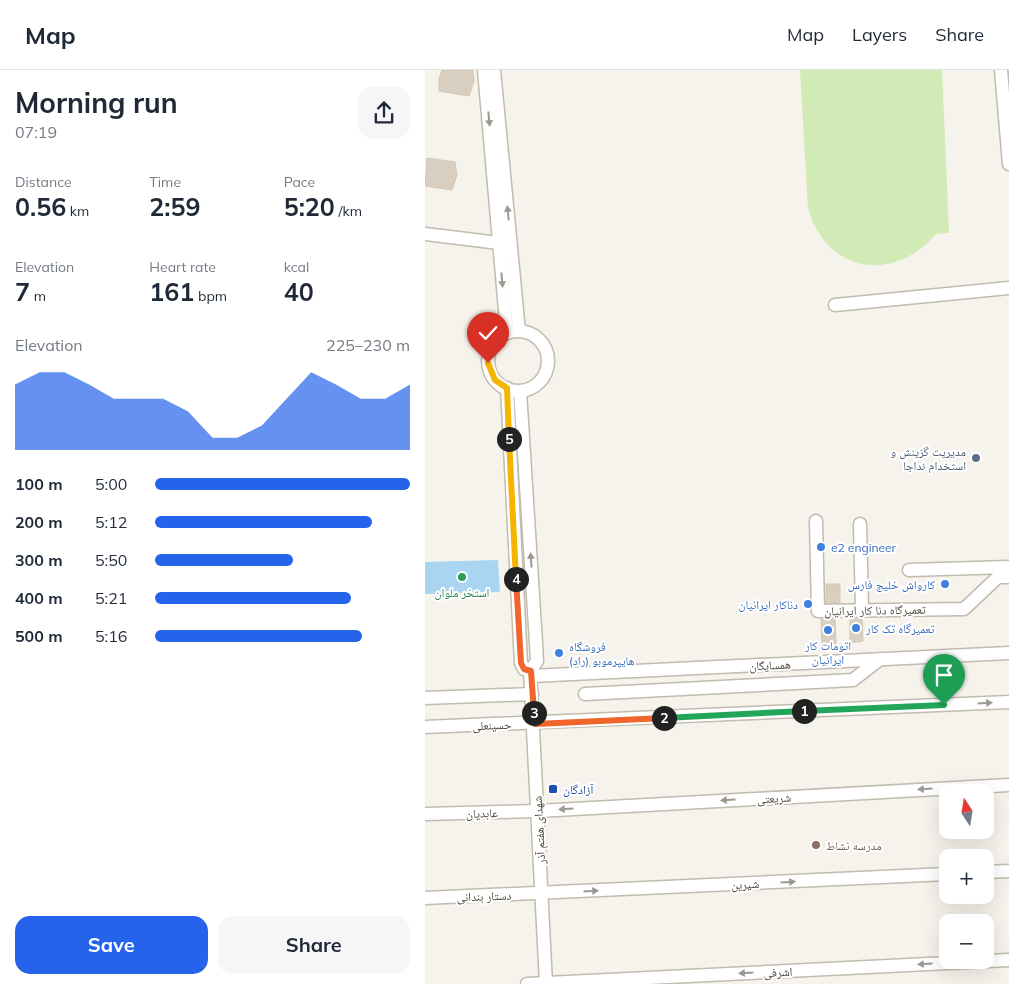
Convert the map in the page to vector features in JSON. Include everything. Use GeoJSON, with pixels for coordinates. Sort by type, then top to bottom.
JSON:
{"type":"FeatureCollection","features":[{"type":"Feature","properties":{"kind":"street"},"geometry":{"type":"LineString","coordinates":[[484,70],[499,243],[513,332]]}},
{"type":"Feature","properties":{"kind":"street"},"geometry":{"type":"LineString","coordinates":[[494,70],[513,332]]}},
{"type":"Feature","properties":{"kind":"street"},"geometry":{"type":"LineString","coordinates":[[1001,70],[1009,164]]}},
{"type":"Feature","properties":{"kind":"street"},"geometry":{"type":"LineString","coordinates":[[425,234],[499,243]]}},
{"type":"Feature","properties":{"kind":"street"},"geometry":{"type":"LineString","coordinates":[[835,305],[1009,288]]}},
{"type":"Feature","properties":{"kind":"street"},"geometry":{"type":"LineString","coordinates":[[513,332],[536,336],[543,344],[547,354],[548,364],[545,374],[539,382],[530,388],[520,391],[507,388],[495,380],[488,363],[493,344],[513,332]]}},
{"type":"Feature","properties":{"kind":"street"},"geometry":{"type":"LineString","coordinates":[[507,388],[521,663],[524,669],[531,674],[537,661],[520,391]]}},
{"type":"Feature","properties":{"kind":"street","name":"تعمیرگاه دنا کار ایرانیان"},"geometry":{"type":"LineString","coordinates":[[816,521],[818,611],[964,609],[998,577],[1009,577]]}},
{"type":"Feature","properties":{"kind":"street"},"geometry":{"type":"LineString","coordinates":[[860,524],[862,610]]}},
{"type":"Feature","properties":{"kind":"street"},"geometry":{"type":"LineString","coordinates":[[909,570],[1009,567]]}},
{"type":"Feature","properties":{"kind":"street"},"geometry":{"type":"LineString","coordinates":[[518,617],[534,616]]}},
{"type":"Feature","properties":{"kind":"street","name":"همسایگان"},"geometry":{"type":"LineString","coordinates":[[531,674],[1009,653]]}},
{"type":"Feature","properties":{"kind":"street"},"geometry":{"type":"LineString","coordinates":[[585,694],[853,680],[880,659]]}},
{"type":"Feature","properties":{"kind":"street","name":"شهدای هفتم آذر"},"geometry":{"type":"LineString","coordinates":[[531,674],[535,724],[546,984]]}},
{"type":"Feature","properties":{"kind":"street"},"geometry":{"type":"LineString","coordinates":[[425,698],[533,694]]}},
{"type":"Feature","properties":{"kind":"street","name":"حسینعلی"},"geometry":{"type":"LineString","coordinates":[[425,727],[535,724],[1009,702]]}},
{"type":"Feature","properties":{"kind":"street","name":"شریعتی"},"geometry":{"type":"LineString","coordinates":[[538,811],[1009,784]]}},
{"type":"Feature","properties":{"kind":"street","name":"عابدیان"},"geometry":{"type":"LineString","coordinates":[[425,814],[538,811]]}},
{"type":"Feature","properties":{"kind":"street"},"geometry":{"type":"LineString","coordinates":[[994,872],[1009,871]]}},
{"type":"Feature","properties":{"kind":"street","name":"شیرین"},"geometry":{"type":"LineString","coordinates":[[542,894],[939,874]]}},
{"type":"Feature","properties":{"kind":"street","name":"دستار بندانی"},"geometry":{"type":"LineString","coordinates":[[425,898],[542,894]]}},
{"type":"Feature","properties":{"kind":"street","name":"اشرفی"},"geometry":{"type":"LineString","coordinates":[[527,984],[1009,960]]}},
{"type":"Feature","properties":{"kind":"green space"},"geometry":{"type":"Polygon","coordinates":[[[800,70],[942,70],[949,233],[936,234],[919,250],[900,260],[881,265],[863,264],[845,258],[830,247],[817,230],[808,208],[800,70]]]}},
{"type":"Feature","properties":{"kind":"water","name":"استخر ملوان"},"geometry":{"type":"Polygon","coordinates":[[[498,560],[500,592],[425,594],[425,562],[498,560]]]}},
{"type":"Feature","properties":{"kind":"building"},"geometry":{"type":"Polygon","coordinates":[[[442,70],[473,70],[474,81],[469,96],[439,91],[439,79],[442,70]]]}},
{"type":"Feature","properties":{"kind":"building"},"geometry":{"type":"Polygon","coordinates":[[[427,158],[455,162],[457,175],[452,190],[425,186],[427,158]]]}},
{"type":"Feature","properties":{"kind":"building"},"geometry":{"type":"Polygon","coordinates":[[[826,584],[840,584],[840,603],[826,603],[826,584]]]}},
{"type":"Feature","properties":{"kind":"building","name":"اتومات کار ایرانیان"},"geometry":{"type":"Polygon","coordinates":[[[821,619],[835,619],[836,645],[822,646],[821,619]]]}},
{"type":"Feature","properties":{"kind":"building","name":"تعمیرگاه تک کار"},"geometry":{"type":"Polygon","coordinates":[[[850,619],[862,619],[863,641],[850,643],[850,619]]]}},
{"type":"Feature","properties":{"kind":"place","name":"مدیریت گزینش و استخدام نداجا"},"geometry":{"type":"Point","coordinates":[976,458]}},
{"type":"Feature","properties":{"kind":"place","name":"e2 engineer"},"geometry":{"type":"Point","coordinates":[821,547]}},
{"type":"Feature","properties":{"kind":"place","name":"استخر ملوان"},"geometry":{"type":"Point","coordinates":[462,577]}},
{"type":"Feature","properties":{"kind":"place","name":"کارواش خلیج فارس"},"geometry":{"type":"Point","coordinates":[945,584]}},
{"type":"Feature","properties":{"kind":"place","name":"دناکار ایرانیان"},"geometry":{"type":"Point","coordinates":[808,604]}},
{"type":"Feature","properties":{"kind":"place","name":"تعمیرگاه تک کار"},"geometry":{"type":"Point","coordinates":[856,628]}},
{"type":"Feature","properties":{"kind":"place","name":"اتومات کار ایرانیان"},"geometry":{"type":"Point","coordinates":[828,630]}},
{"type":"Feature","properties":{"kind":"place","name":"فروشگاه هایپرموبو (راد)"},"geometry":{"type":"Point","coordinates":[559,653]}},
{"type":"Feature","properties":{"kind":"place","name":"آزادگان"},"geometry":{"type":"Point","coordinates":[553,789]}},
{"type":"Feature","properties":{"kind":"place","name":"مدرسه نشاط"},"geometry":{"type":"Point","coordinates":[816,845]}},
{"type":"Feature","properties":{"kind":"route"},"geometry":{"type":"LineString","coordinates":[[488,363],[490,372],[495,380],[507,388],[521,663],[524,669],[531,671],[535,724],[944,705]]}}]}
